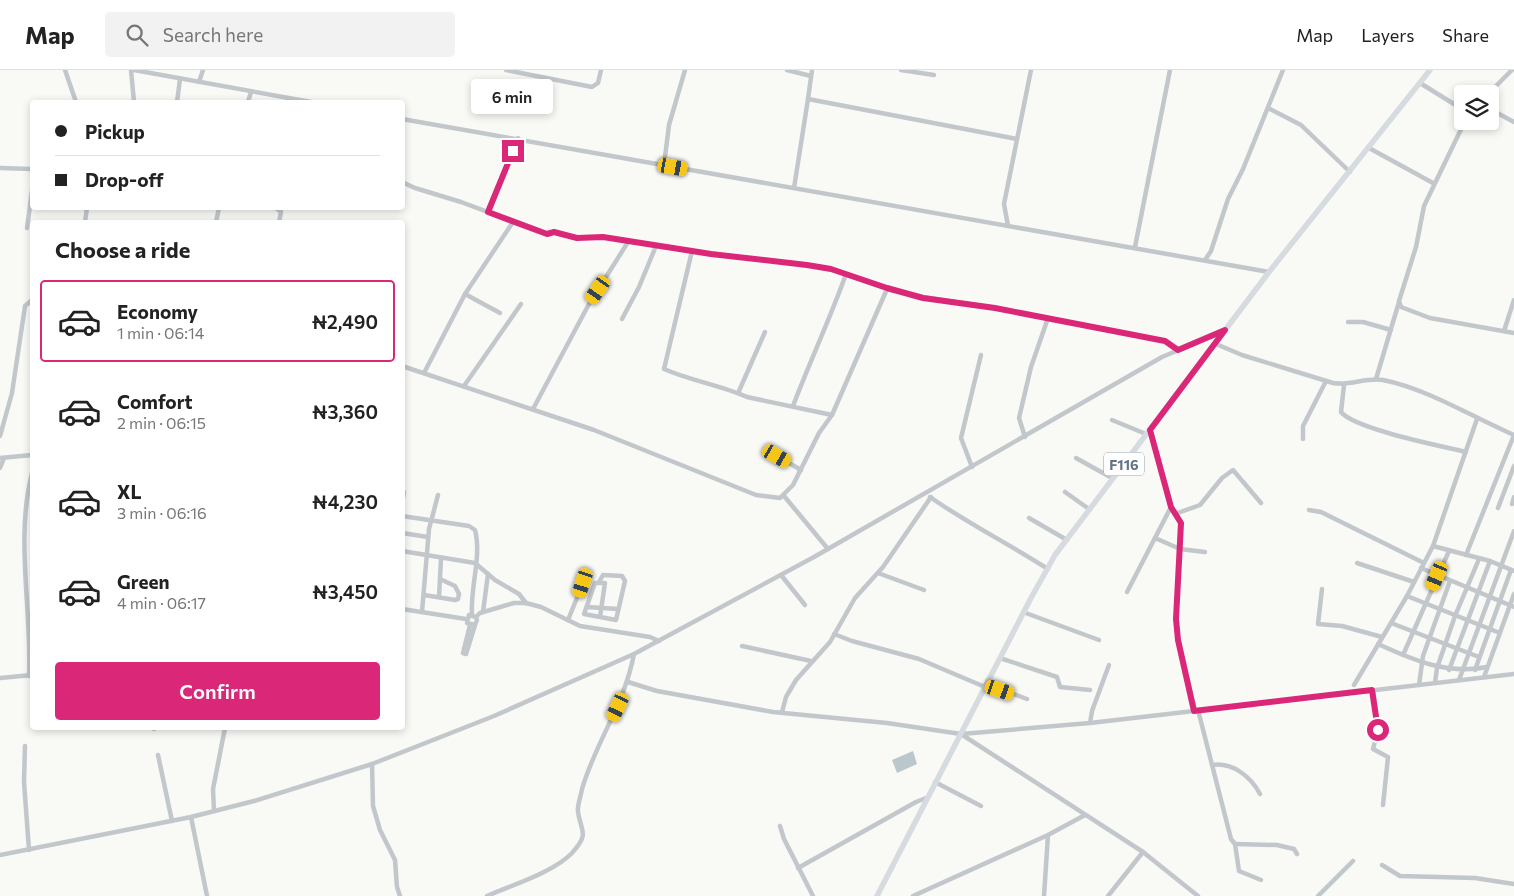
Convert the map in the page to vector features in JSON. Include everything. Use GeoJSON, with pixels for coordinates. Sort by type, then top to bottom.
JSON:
{"type":"FeatureCollection","features":[{"type":"Feature","properties":{"kind":"main road","name":"F116"},"geometry":{"type":"LineString","coordinates":[[877,896],[1023,612],[1067,540],[1269,272],[1430,70]]}},
{"type":"Feature","properties":{"kind":"street"},"geometry":{"type":"LineString","coordinates":[[65,70],[75,100]]}},
{"type":"Feature","properties":{"kind":"street"},"geometry":{"type":"LineString","coordinates":[[134,100],[132,70],[298,100]]}},
{"type":"Feature","properties":{"kind":"street"},"geometry":{"type":"LineString","coordinates":[[199,82],[202,70]]}},
{"type":"Feature","properties":{"kind":"street"},"geometry":{"type":"LineString","coordinates":[[506,70],[592,87],[598,83],[601,70]]}},
{"type":"Feature","properties":{"kind":"street"},"geometry":{"type":"LineString","coordinates":[[664,166],[669,125],[685,70]]}},
{"type":"Feature","properties":{"kind":"street"},"geometry":{"type":"LineString","coordinates":[[787,70],[811,73],[794,188]]}},
{"type":"Feature","properties":{"kind":"street"},"geometry":{"type":"LineString","coordinates":[[901,70],[934,75]]}},
{"type":"Feature","properties":{"kind":"street"},"geometry":{"type":"LineString","coordinates":[[1008,226],[1004,204],[1032,70]]}},
{"type":"Feature","properties":{"kind":"street"},"geometry":{"type":"LineString","coordinates":[[1135,247],[1170,70]]}},
{"type":"Feature","properties":{"kind":"street"},"geometry":{"type":"LineString","coordinates":[[1205,260],[1211,251],[1228,199],[1283,70]]}},
{"type":"Feature","properties":{"kind":"street"},"geometry":{"type":"LineString","coordinates":[[1497,85],[1512,70]]}},
{"type":"Feature","properties":{"kind":"street"},"geometry":{"type":"LineString","coordinates":[[177,100],[180,79]]}},
{"type":"Feature","properties":{"kind":"street"},"geometry":{"type":"LineString","coordinates":[[1420,83],[1454,104]]}},
{"type":"Feature","properties":{"kind":"street"},"geometry":{"type":"LineString","coordinates":[[249,100],[251,92]]}},
{"type":"Feature","properties":{"kind":"street"},"geometry":{"type":"LineString","coordinates":[[808,100],[1017,139]]}},
{"type":"Feature","properties":{"kind":"street"},"geometry":{"type":"LineString","coordinates":[[1268,108],[1301,125],[1350,172]]}},
{"type":"Feature","properties":{"kind":"street"},"geometry":{"type":"LineString","coordinates":[[1499,114],[1514,122]]}},
{"type":"Feature","properties":{"kind":"street"},"geometry":{"type":"LineString","coordinates":[[405,119],[1269,272]]}},
{"type":"Feature","properties":{"kind":"street"},"geometry":{"type":"LineString","coordinates":[[1376,380],[1416,247],[1421,216],[1433,183],[1460,130]]}},
{"type":"Feature","properties":{"kind":"street"},"geometry":{"type":"LineString","coordinates":[[488,212],[518,138]]}},
{"type":"Feature","properties":{"kind":"street"},"geometry":{"type":"LineString","coordinates":[[1369,148],[1433,183]]}},
{"type":"Feature","properties":{"kind":"street"},"geometry":{"type":"LineString","coordinates":[[0,168],[30,169]]}},
{"type":"Feature","properties":{"kind":"street"},"geometry":{"type":"LineString","coordinates":[[405,183],[547,234],[554,232],[577,238],[603,237],[692,252],[789,262],[846,274],[923,298],[995,308],[1165,341],[1178,350]]}},
{"type":"Feature","properties":{"kind":"street"},"geometry":{"type":"LineString","coordinates":[[27,228],[30,206]]}},
{"type":"Feature","properties":{"kind":"street"},"geometry":{"type":"LineString","coordinates":[[424,372],[466,294],[513,222]]}},
{"type":"Feature","properties":{"kind":"street"},"geometry":{"type":"LineString","coordinates":[[533,409],[589,304],[628,242]]}},
{"type":"Feature","properties":{"kind":"street"},"geometry":{"type":"LineString","coordinates":[[622,319],[639,287],[656,246]]}},
{"type":"Feature","properties":{"kind":"street"},"geometry":{"type":"LineString","coordinates":[[692,252],[664,369],[687,379],[739,391],[747,397],[832,416]]}},
{"type":"Feature","properties":{"kind":"street"},"geometry":{"type":"LineString","coordinates":[[793,406],[812,356],[830,319],[846,274]]}},
{"type":"Feature","properties":{"kind":"street"},"geometry":{"type":"LineString","coordinates":[[405,367],[594,430],[756,496],[770,498],[784,496],[801,470],[819,433],[832,416],[887,288]]}},
{"type":"Feature","properties":{"kind":"street"},"geometry":{"type":"LineString","coordinates":[[466,294],[500,313]]}},
{"type":"Feature","properties":{"kind":"street"},"geometry":{"type":"LineString","coordinates":[[1504,331],[1514,300]]}},
{"type":"Feature","properties":{"kind":"street"},"geometry":{"type":"LineString","coordinates":[[1399,301],[1401,307],[1430,318],[1514,333]]}},
{"type":"Feature","properties":{"kind":"street"},"geometry":{"type":"LineString","coordinates":[[0,436],[12,393],[25,306],[30,302]]}},
{"type":"Feature","properties":{"kind":"street"},"geometry":{"type":"LineString","coordinates":[[464,386],[521,304]]}},
{"type":"Feature","properties":{"kind":"street"},"geometry":{"type":"LineString","coordinates":[[1025,437],[1019,418],[1031,367],[1048,318]]}},
{"type":"Feature","properties":{"kind":"street"},"geometry":{"type":"LineString","coordinates":[[1348,322],[1363,322],[1391,330]]}},
{"type":"Feature","properties":{"kind":"street"},"geometry":{"type":"LineString","coordinates":[[0,856],[214,812],[372,764],[494,716],[659,641],[926,494],[1092,397],[1178,350],[1225,330]]}},
{"type":"Feature","properties":{"kind":"street"},"geometry":{"type":"LineString","coordinates":[[739,391],[765,332]]}},
{"type":"Feature","properties":{"kind":"street"},"geometry":{"type":"LineString","coordinates":[[1216,344],[1242,355],[1344,385],[1376,380],[1425,394],[1514,435],[1466,555]]}},
{"type":"Feature","properties":{"kind":"street"},"geometry":{"type":"LineString","coordinates":[[972,467],[961,438],[981,355]]}},
{"type":"Feature","properties":{"kind":"street"},"geometry":{"type":"LineString","coordinates":[[1303,439],[1303,426],[1326,380]]}},
{"type":"Feature","properties":{"kind":"street"},"geometry":{"type":"LineString","coordinates":[[1344,385],[1341,412],[1344,416],[1364,426],[1466,452]]}},
{"type":"Feature","properties":{"kind":"street"},"geometry":{"type":"LineString","coordinates":[[1354,685],[1407,596],[1433,546],[1478,419]]}},
{"type":"Feature","properties":{"kind":"street"},"geometry":{"type":"LineString","coordinates":[[1112,420],[1148,432],[1171,507],[1181,523],[1176,619],[1178,640],[1231,839],[1235,844],[1238,871],[1261,880]]}},
{"type":"Feature","properties":{"kind":"street"},"geometry":{"type":"LineString","coordinates":[[0,468],[2,458],[30,455]]}},
{"type":"Feature","properties":{"kind":"street"},"geometry":{"type":"LineString","coordinates":[[777,456],[801,470]]}},
{"type":"Feature","properties":{"kind":"street"},"geometry":{"type":"LineString","coordinates":[[1076,458],[1112,478]]}},
{"type":"Feature","properties":{"kind":"street"},"geometry":{"type":"LineString","coordinates":[[1498,508],[1514,466]]}},
{"type":"Feature","properties":{"kind":"street"},"geometry":{"type":"LineString","coordinates":[[1175,514],[1200,505],[1222,478],[1234,470],[1261,503]]}},
{"type":"Feature","properties":{"kind":"street"},"geometry":{"type":"LineString","coordinates":[[30,483],[24,516],[24,558],[30,637]]}},
{"type":"Feature","properties":{"kind":"street"},"geometry":{"type":"LineString","coordinates":[[1065,492],[1089,509]]}},
{"type":"Feature","properties":{"kind":"street"},"geometry":{"type":"LineString","coordinates":[[926,494],[961,518],[995,536],[1048,569]]}},
{"type":"Feature","properties":{"kind":"street"},"geometry":{"type":"LineString","coordinates":[[422,612],[430,522],[438,495]]}},
{"type":"Feature","properties":{"kind":"street"},"geometry":{"type":"LineString","coordinates":[[784,496],[828,549]]}},
{"type":"Feature","properties":{"kind":"street"},"geometry":{"type":"LineString","coordinates":[[1512,504],[1514,497]]}},
{"type":"Feature","properties":{"kind":"street"},"geometry":{"type":"LineString","coordinates":[[782,712],[790,689],[834,634],[855,598],[878,573],[901,543],[931,498]]}},
{"type":"Feature","properties":{"kind":"street"},"geometry":{"type":"LineString","coordinates":[[1127,592],[1171,507]]}},
{"type":"Feature","properties":{"kind":"street"},"geometry":{"type":"LineString","coordinates":[[1309,510],[1320,512],[1424,562]]}},
{"type":"Feature","properties":{"kind":"street"},"geometry":{"type":"LineString","coordinates":[[405,517],[430,522],[473,527],[478,547],[472,595],[474,616],[477,620],[472,625],[464,654]]}},
{"type":"Feature","properties":{"kind":"street"},"geometry":{"type":"LineString","coordinates":[[1029,518],[1067,540]]}},
{"type":"Feature","properties":{"kind":"street"},"geometry":{"type":"LineString","coordinates":[[1459,680],[1488,596],[1514,531]]}},
{"type":"Feature","properties":{"kind":"street"},"geometry":{"type":"LineString","coordinates":[[405,533],[428,537]]}},
{"type":"Feature","properties":{"kind":"street"},"geometry":{"type":"LineString","coordinates":[[1155,538],[1180,549],[1205,552]]}},
{"type":"Feature","properties":{"kind":"street"},"geometry":{"type":"LineString","coordinates":[[1433,546],[1490,561],[1512,571],[1488,629],[1475,670]]}},
{"type":"Feature","properties":{"kind":"street"},"geometry":{"type":"LineString","coordinates":[[1403,655],[1449,551]]}},
{"type":"Feature","properties":{"kind":"street"},"geometry":{"type":"LineString","coordinates":[[405,552],[475,563],[488,574],[519,594],[526,603]]}},
{"type":"Feature","properties":{"kind":"street"},"geometry":{"type":"LineString","coordinates":[[439,597],[441,558]]}},
{"type":"Feature","properties":{"kind":"street"},"geometry":{"type":"LineString","coordinates":[[1435,684],[1437,668],[1455,616],[1479,559]]}},
{"type":"Feature","properties":{"kind":"street"},"geometry":{"type":"LineString","coordinates":[[1449,670],[1490,561]]}},
{"type":"Feature","properties":{"kind":"street"},"geometry":{"type":"LineString","coordinates":[[1357,563],[1414,582]]}},
{"type":"Feature","properties":{"kind":"street"},"geometry":{"type":"LineString","coordinates":[[1421,568],[1512,606]]}},
{"type":"Feature","properties":{"kind":"street"},"geometry":{"type":"LineString","coordinates":[[878,573],[924,590]]}},
{"type":"Feature","properties":{"kind":"street"},"geometry":{"type":"LineString","coordinates":[[483,612],[488,574]]}},
{"type":"Feature","properties":{"kind":"street"},"geometry":{"type":"LineString","coordinates":[[600,582],[604,575],[620,575],[624,578],[616,620],[600,617],[584,614],[594,584],[605,583],[603,607],[600,617]]}},
{"type":"Feature","properties":{"kind":"street"},"geometry":{"type":"LineString","coordinates":[[781,575],[805,605]]}},
{"type":"Feature","properties":{"kind":"street"},"geometry":{"type":"LineString","coordinates":[[440,579],[455,586],[459,594]]}},
{"type":"Feature","properties":{"kind":"street"},"geometry":{"type":"LineString","coordinates":[[1419,685],[1422,662],[1450,581]]}},
{"type":"Feature","properties":{"kind":"street"},"geometry":{"type":"LineString","coordinates":[[568,620],[575,608],[583,583]]}},
{"type":"Feature","properties":{"kind":"street"},"geometry":{"type":"LineString","coordinates":[[1322,589],[1318,624],[1342,626],[1382,637]]}},
{"type":"Feature","properties":{"kind":"street"},"geometry":{"type":"LineString","coordinates":[[459,594],[472,595]]}},
{"type":"Feature","properties":{"kind":"street"},"geometry":{"type":"LineString","coordinates":[[424,595],[457,599],[459,594]]}},
{"type":"Feature","properties":{"kind":"street"},"geometry":{"type":"LineString","coordinates":[[1484,676],[1512,606],[1514,594]]}},
{"type":"Feature","properties":{"kind":"street"},"geometry":{"type":"LineString","coordinates":[[1407,596],[1478,626],[1500,633]]}},
{"type":"Feature","properties":{"kind":"street"},"geometry":{"type":"LineString","coordinates":[[466,620],[483,612],[514,603],[526,603],[541,606],[580,626],[650,637],[659,641]]}},
{"type":"Feature","properties":{"kind":"street"},"geometry":{"type":"LineString","coordinates":[[575,608],[603,607],[618,609]]}},
{"type":"Feature","properties":{"kind":"street"},"geometry":{"type":"LineString","coordinates":[[405,609],[466,620],[472,625]]}},
{"type":"Feature","properties":{"kind":"street"},"geometry":{"type":"LineString","coordinates":[[1023,612],[1099,640]]}},
{"type":"Feature","properties":{"kind":"street"},"geometry":{"type":"LineString","coordinates":[[1391,623],[1479,657]]}},
{"type":"Feature","properties":{"kind":"street"},"geometry":{"type":"LineString","coordinates":[[834,634],[852,641],[919,659],[1027,699]]}},
{"type":"Feature","properties":{"kind":"street"},"geometry":{"type":"LineString","coordinates":[[1378,644],[1437,668],[1475,670],[1487,667]]}},
{"type":"Feature","properties":{"kind":"street"},"geometry":{"type":"LineString","coordinates":[[742,646],[811,661]]}},
{"type":"Feature","properties":{"kind":"street"},"geometry":{"type":"LineString","coordinates":[[487,896],[557,864],[579,844],[584,830],[578,813],[582,789],[592,760],[628,682],[634,654]]}},
{"type":"Feature","properties":{"kind":"street"},"geometry":{"type":"LineString","coordinates":[[1000,658],[1057,677],[1060,687],[1090,690]]}},
{"type":"Feature","properties":{"kind":"street"},"geometry":{"type":"LineString","coordinates":[[1090,723],[1094,704],[1109,665]]}},
{"type":"Feature","properties":{"kind":"street"},"geometry":{"type":"LineString","coordinates":[[628,682],[687,698],[782,712],[887,723],[961,734],[1090,723],[1514,674]]}},
{"type":"Feature","properties":{"kind":"street"},"geometry":{"type":"LineString","coordinates":[[0,678],[30,676]]}},
{"type":"Feature","properties":{"kind":"street"},"geometry":{"type":"LineString","coordinates":[[1372,690],[1378,730],[1373,749],[1388,757],[1383,805]]}},
{"type":"Feature","properties":{"kind":"street"},"geometry":{"type":"LineString","coordinates":[[214,812],[213,789],[225,730]]}},
{"type":"Feature","properties":{"kind":"street"},"geometry":{"type":"LineString","coordinates":[[961,734],[1143,852],[1198,896]]}},
{"type":"Feature","properties":{"kind":"street"},"geometry":{"type":"LineString","coordinates":[[25,746],[24,782],[29,850]]}},
{"type":"Feature","properties":{"kind":"street"},"geometry":{"type":"LineString","coordinates":[[158,755],[172,821]]}},
{"type":"Feature","properties":{"kind":"street"},"geometry":{"type":"LineString","coordinates":[[372,764],[374,806],[380,830],[395,860],[397,887],[400,896]]}},
{"type":"Feature","properties":{"kind":"street"},"geometry":{"type":"LineString","coordinates":[[1212,765],[1240,771],[1254,784],[1260,794]]}},
{"type":"Feature","properties":{"kind":"street"},"geometry":{"type":"LineString","coordinates":[[935,782],[981,806]]}},
{"type":"Feature","properties":{"kind":"street"},"geometry":{"type":"LineString","coordinates":[[798,868],[926,798]]}},
{"type":"Feature","properties":{"kind":"street"},"geometry":{"type":"LineString","coordinates":[[913,896],[1048,835],[1085,815]]}},
{"type":"Feature","properties":{"kind":"street"},"geometry":{"type":"LineString","coordinates":[[191,817],[207,896]]}},
{"type":"Feature","properties":{"kind":"street"},"geometry":{"type":"LineString","coordinates":[[780,826],[798,868],[813,896]]}},
{"type":"Feature","properties":{"kind":"street"},"geometry":{"type":"LineString","coordinates":[[1044,896],[1048,835]]}},
{"type":"Feature","properties":{"kind":"street"},"geometry":{"type":"LineString","coordinates":[[1235,844],[1277,845],[1294,849],[1297,854]]}},
{"type":"Feature","properties":{"kind":"street"},"geometry":{"type":"LineString","coordinates":[[1108,896],[1143,852]]}},
{"type":"Feature","properties":{"kind":"street"},"geometry":{"type":"LineString","coordinates":[[1318,896],[1353,861]]}},
{"type":"Feature","properties":{"kind":"street"},"geometry":{"type":"LineString","coordinates":[[1382,865],[1400,876],[1475,878],[1514,884]]}},
{"type":"Feature","properties":{"kind":"shaded area"},"geometry":{"type":"Polygon","coordinates":[[[913,751],[917,764],[897,773],[892,760],[913,751]]]}},
{"type":"Feature","properties":{"kind":"route"},"geometry":{"type":"LineString","coordinates":[[513,151],[488,212],[547,234],[554,232],[577,238],[583,236],[603,237],[638,244],[789,262],[831,269],[923,298],[995,308],[1120,334],[1165,341],[1178,350],[1225,330],[1150,430],[1171,507],[1181,523],[1176,619],[1178,640],[1194,711],[1372,690],[1378,719],[1378,730]]}}]}
